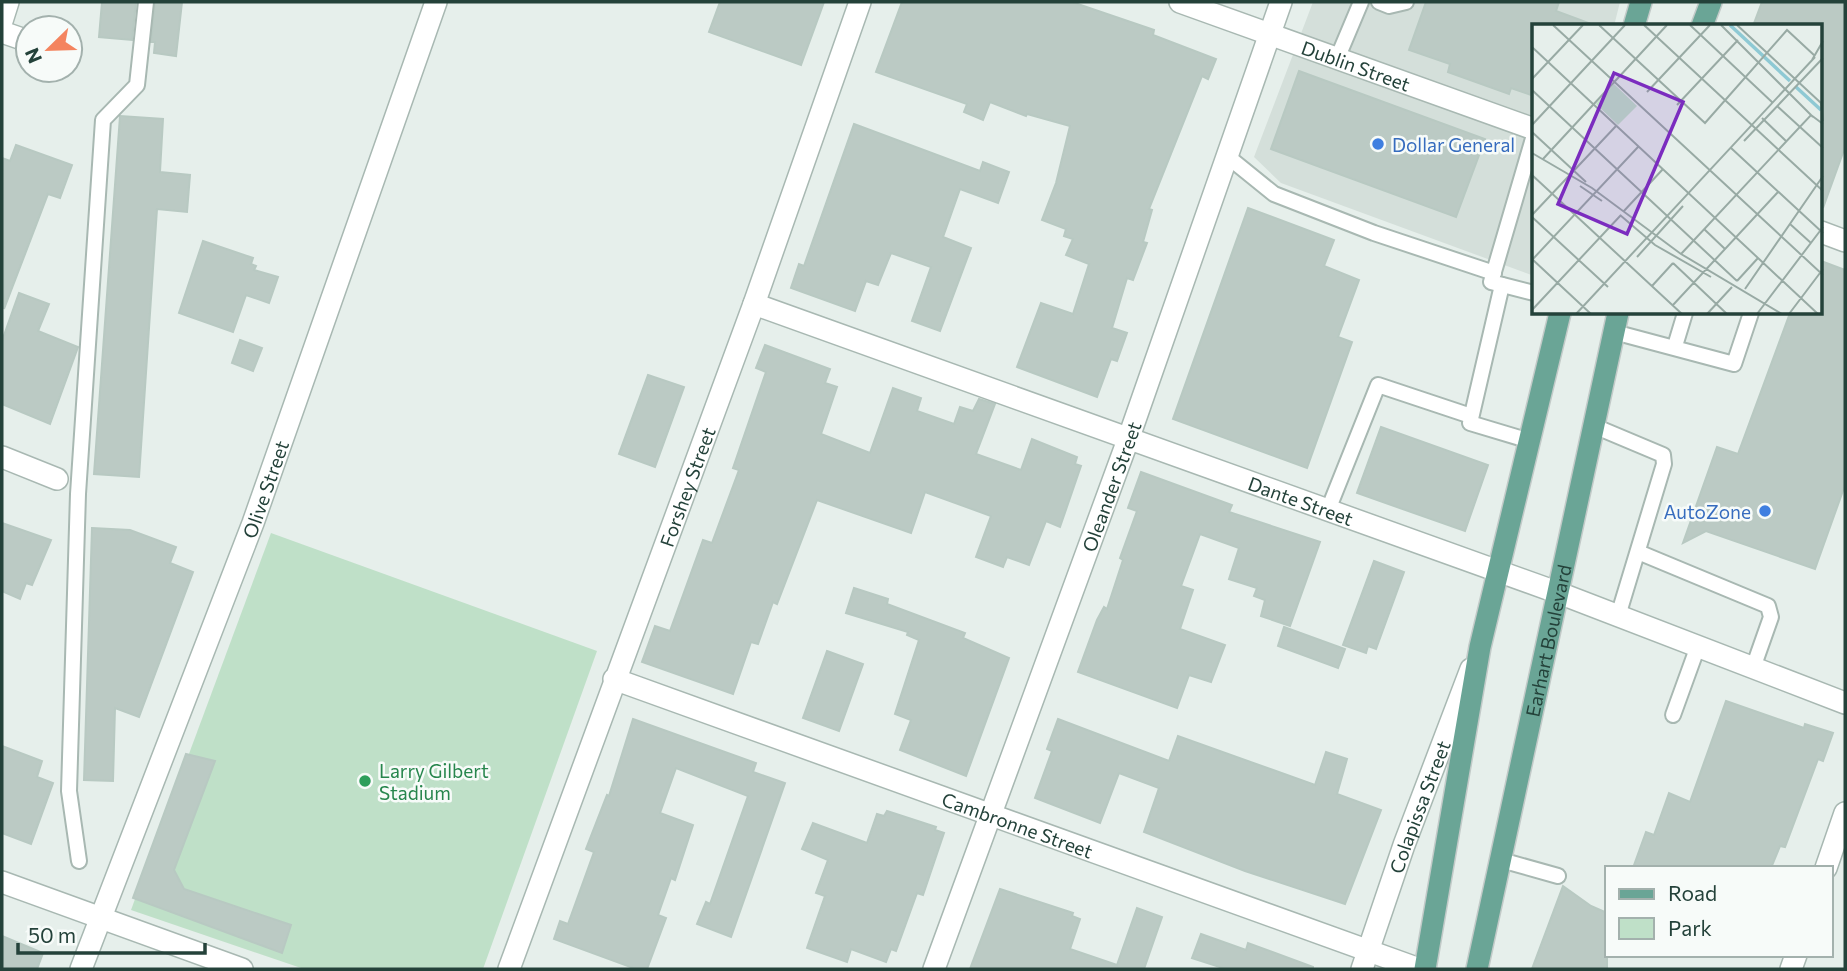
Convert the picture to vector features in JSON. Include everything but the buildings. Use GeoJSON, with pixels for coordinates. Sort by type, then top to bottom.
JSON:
{"type":"FeatureCollection","features":[{"type":"Feature","properties":{"kind":"main road"},"geometry":{"type":"LineString","coordinates":[[1635,24],[1641,2]]}},
{"type":"Feature","properties":{"kind":"main road"},"geometry":{"type":"LineString","coordinates":[[1703,24],[1711,2]]}},
{"type":"Feature","properties":{"kind":"main road"},"geometry":{"type":"LineString","coordinates":[[1426,969],[1480,647],[1560,315]]}},
{"type":"Feature","properties":{"kind":"main road","name":"Earhart Boulevard"},"geometry":{"type":"LineString","coordinates":[[1477,969],[1616,323]]}},
{"type":"Feature","properties":{"kind":"street"},"geometry":{"type":"LineString","coordinates":[[2,21],[8,2]]}},
{"type":"Feature","properties":{"kind":"street","name":"Olive Street"},"geometry":{"type":"LineString","coordinates":[[81,969],[253,523],[436,2]]}},
{"type":"Feature","properties":{"kind":"street","name":"Forshey Street"},"geometry":{"type":"LineString","coordinates":[[509,969],[754,304],[860,2]]}},
{"type":"Feature","properties":{"kind":"street","name":"Dublin Street"},"geometry":{"type":"LineString","coordinates":[[1180,2],[1532,129]]}},
{"type":"Feature","properties":{"kind":"street","name":"Oleander Street"},"geometry":{"type":"LineString","coordinates":[[934,969],[1129,437],[1281,2]]}},
{"type":"Feature","properties":{"kind":"street"},"geometry":{"type":"LineString","coordinates":[[1822,232],[1845,241]]}},
{"type":"Feature","properties":{"kind":"street","name":"Dante Street"},"geometry":{"type":"LineString","coordinates":[[754,304],[1559,593],[1845,703]]}},
{"type":"Feature","properties":{"kind":"street"},"geometry":{"type":"LineString","coordinates":[[2,457],[57,479]]}},
{"type":"Feature","properties":{"kind":"street","name":"Colapissa Street"},"geometry":{"type":"LineString","coordinates":[[1365,960],[1404,845],[1480,647]]}},
{"type":"Feature","properties":{"kind":"street","name":"Cambronne Street"},"geometry":{"type":"LineString","coordinates":[[614,679],[989,814],[1365,960],[1419,969]]}},
{"type":"Feature","properties":{"kind":"street"},"geometry":{"type":"LineString","coordinates":[[1827,866],[1845,813]]}},
{"type":"Feature","properties":{"kind":"street"},"geometry":{"type":"LineString","coordinates":[[2,882],[242,969]]}},
{"type":"Feature","properties":{"kind":"lane"},"geometry":{"type":"LineString","coordinates":[[79,861],[69,791],[78,494],[103,120],[137,85],[146,2]]}},
{"type":"Feature","properties":{"kind":"lane"},"geometry":{"type":"LineString","coordinates":[[1337,59],[1361,2]]}},
{"type":"Feature","properties":{"kind":"lane"},"geometry":{"type":"LineString","coordinates":[[1379,2],[1389,6],[1406,2]]}},
{"type":"Feature","properties":{"kind":"lane"},"geometry":{"type":"LineString","coordinates":[[1530,441],[1470,423],[1498,279],[1532,143]]}},
{"type":"Feature","properties":{"kind":"lane"},"geometry":{"type":"LineString","coordinates":[[1227,156],[1274,194],[1532,292]]}},
{"type":"Feature","properties":{"kind":"lane"},"geometry":{"type":"LineString","coordinates":[[1675,346],[1684,315]]}},
{"type":"Feature","properties":{"kind":"lane"},"geometry":{"type":"LineString","coordinates":[[1616,323],[1675,346],[1734,364],[1750,315]]}},
{"type":"Feature","properties":{"kind":"lane"},"geometry":{"type":"LineString","coordinates":[[1328,510],[1378,385],[1471,416]]}},
{"type":"Feature","properties":{"kind":"lane"},"geometry":{"type":"LineString","coordinates":[[1594,426],[1663,455],[1664,464],[1618,616]]}},
{"type":"Feature","properties":{"kind":"lane"},"geometry":{"type":"LineString","coordinates":[[1638,552],[1768,606],[1771,617],[1753,668]]}},
{"type":"Feature","properties":{"kind":"lane"},"geometry":{"type":"LineString","coordinates":[[1673,715],[1698,646]]}},
{"type":"Feature","properties":{"kind":"lane"},"geometry":{"type":"LineString","coordinates":[[1501,860],[1558,876]]}},
{"type":"Feature","properties":{"kind":"shaded area"},"geometry":{"type":"Polygon","coordinates":[[[1313,2],[1620,2],[1614,24],[1532,24],[1532,275],[1281,183],[1254,157],[1313,2]]]}},
{"type":"Feature","properties":{"kind":"green space","name":"Larry Gilbert Stadium"},"geometry":{"type":"Polygon","coordinates":[[[271,533],[597,651],[483,969],[304,969],[131,910],[271,533]]]}},
{"type":"Feature","properties":{"kind":"place","name":"Dollar General"},"geometry":{"type":"Point","coordinates":[1378,144]}},
{"type":"Feature","properties":{"kind":"place","name":"AutoZone"},"geometry":{"type":"Point","coordinates":[1765,511]}},
{"type":"Feature","properties":{"kind":"place","name":"Larry Gilbert Stadium"},"geometry":{"type":"Point","coordinates":[365,781]}}]}
